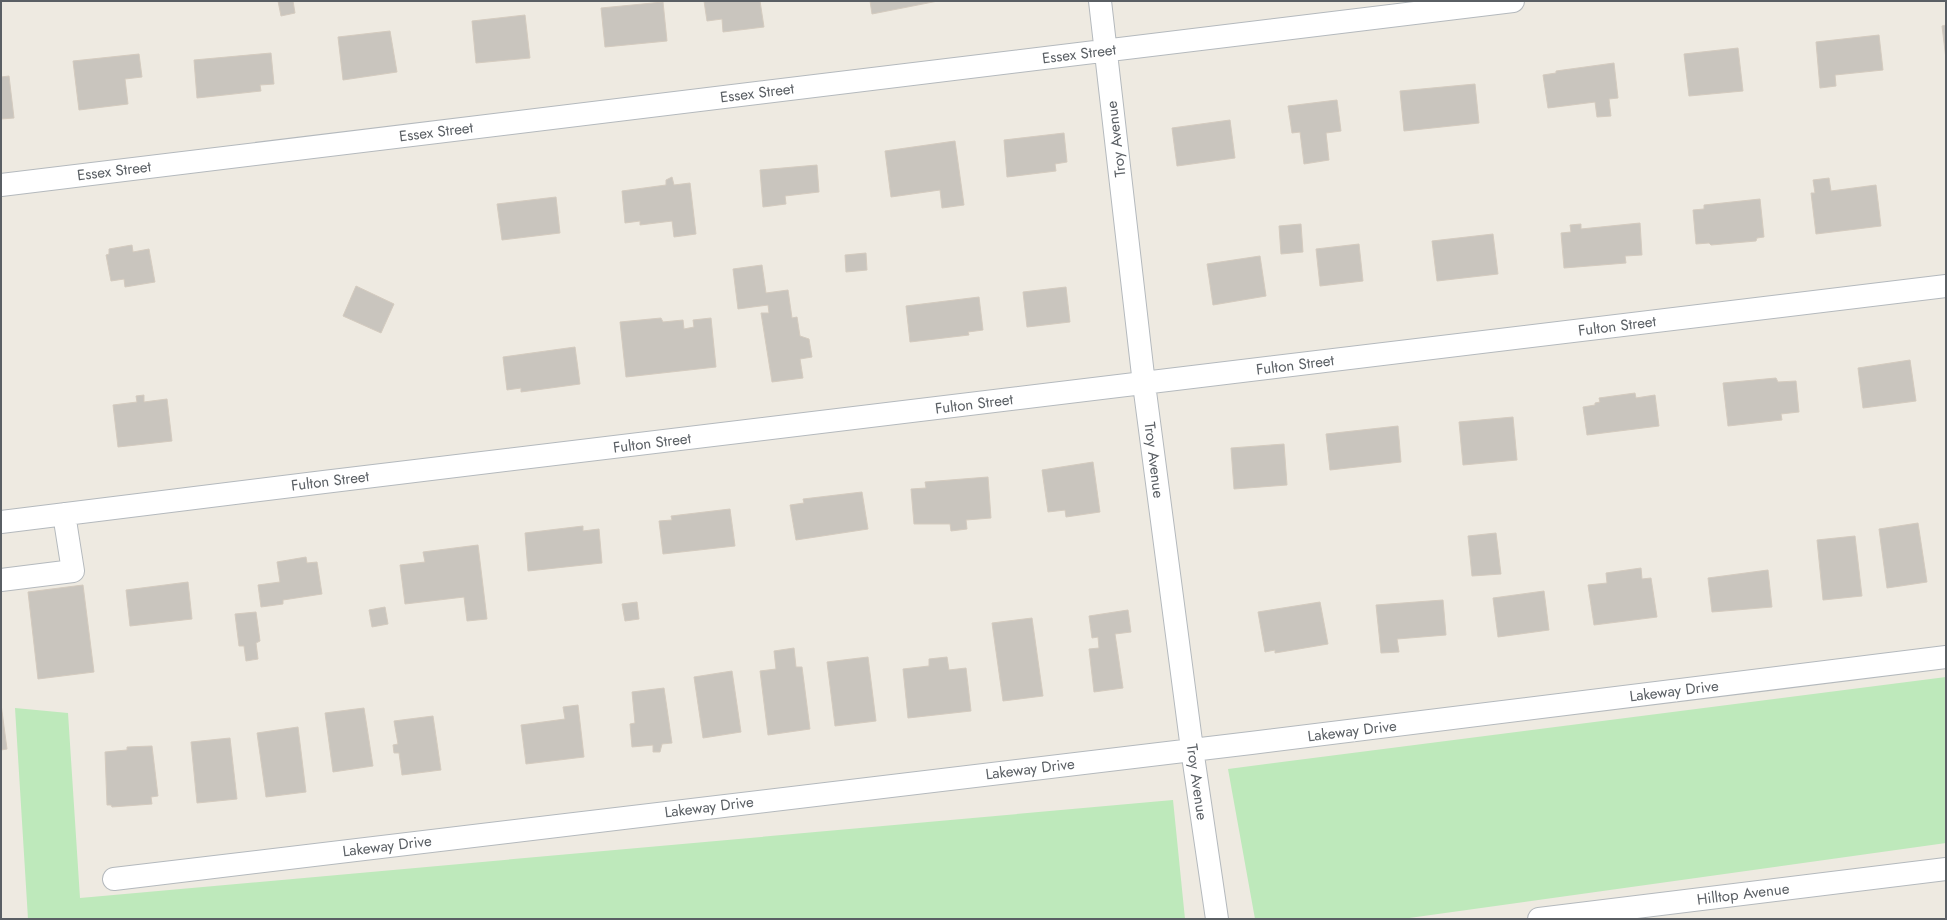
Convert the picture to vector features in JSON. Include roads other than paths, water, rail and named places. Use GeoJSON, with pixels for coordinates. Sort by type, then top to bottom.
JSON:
{"type":"FeatureCollection","features":[{"type":"Feature","properties":{"kind":"street","name":"Troy Avenue"},"geometry":{"type":"LineString","coordinates":[[1100,1],[1144,384],[1192,749],[1217,919]]}},
{"type":"Feature","properties":{"kind":"street","name":"Essex Street"},"geometry":{"type":"LineString","coordinates":[[1,185],[1513,1]]}},
{"type":"Feature","properties":{"kind":"street","name":"Fulton Street"},"geometry":{"type":"LineString","coordinates":[[1,522],[1946,286]]}},
{"type":"Feature","properties":{"kind":"street"},"geometry":{"type":"LineString","coordinates":[[1,580],[73,571],[64,514]]}},
{"type":"Feature","properties":{"kind":"street","name":"Lakeway Drive"},"geometry":{"type":"LineString","coordinates":[[114,879],[1946,657]]}},
{"type":"Feature","properties":{"kind":"street","name":"Hilltop Avenue"},"geometry":{"type":"LineString","coordinates":[[1539,919],[1585,916],[1946,869]]}}]}
